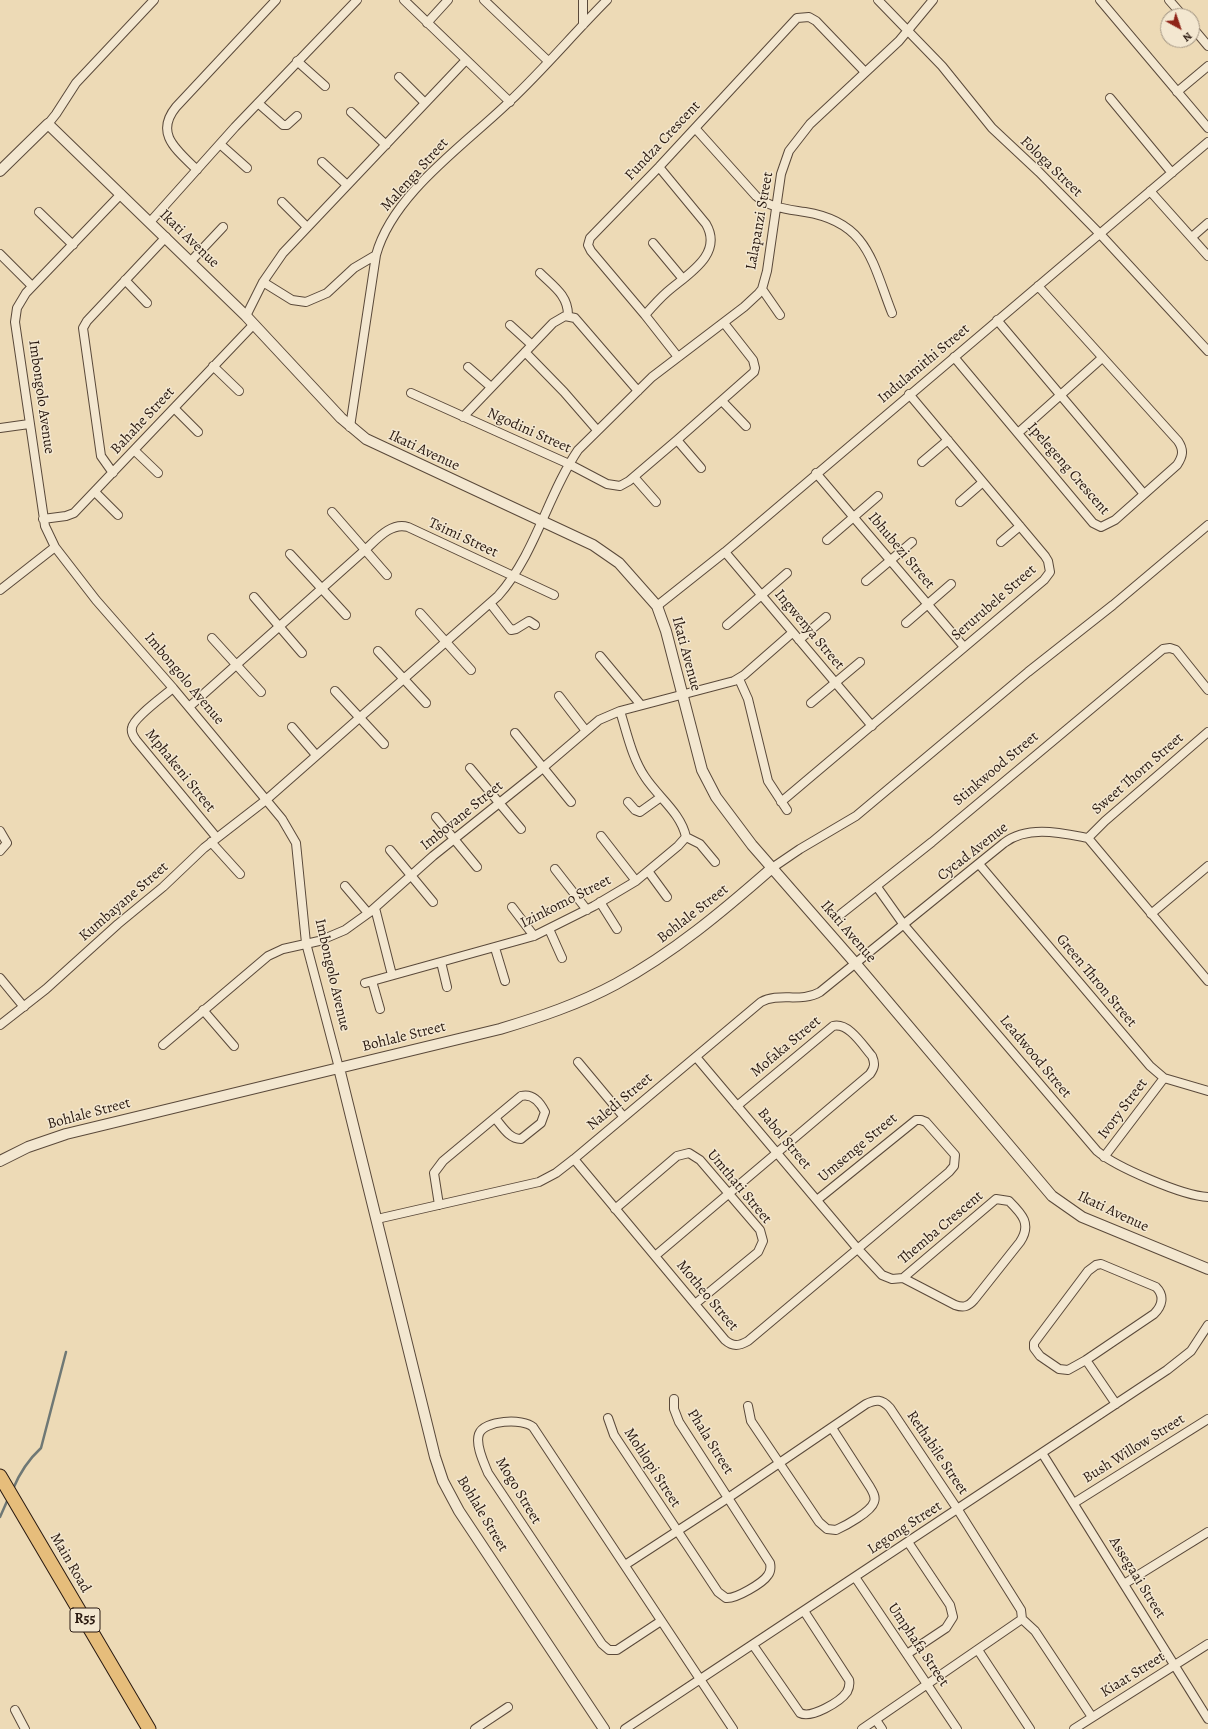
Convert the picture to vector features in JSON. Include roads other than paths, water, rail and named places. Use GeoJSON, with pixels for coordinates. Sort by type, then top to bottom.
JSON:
{"type":"FeatureCollection","features":[{"type":"Feature","properties":{"kind":"main road","name":"Main Road"},"geometry":{"type":"LineString","coordinates":[[0,1476],[149,1729]]}},
{"type":"Feature","properties":{"kind":"street"},"geometry":{"type":"LineString","coordinates":[[0,171],[48,124],[76,83],[154,0]]}},
{"type":"Feature","properties":{"kind":"street"},"geometry":{"type":"LineString","coordinates":[[197,170],[167,136],[166,125],[168,118],[176,107],[276,0]]}},
{"type":"Feature","properties":{"kind":"street"},"geometry":{"type":"LineString","coordinates":[[150,222],[297,61],[357,0]]}},
{"type":"Feature","properties":{"kind":"street"},"geometry":{"type":"LineString","coordinates":[[404,0],[510,102]]}},
{"type":"Feature","properties":{"kind":"street"},"geometry":{"type":"LineString","coordinates":[[427,23],[448,0]]}},
{"type":"Feature","properties":{"kind":"street"},"geometry":{"type":"LineString","coordinates":[[484,0],[548,61]]}},
{"type":"Feature","properties":{"kind":"street"},"geometry":{"type":"LineString","coordinates":[[583,0],[583,25]]}},
{"type":"Feature","properties":{"kind":"street","name":"Malenga Street"},"geometry":{"type":"LineString","coordinates":[[350,427],[376,255],[387,228],[406,202],[462,142],[510,102],[607,0]]}},
{"type":"Feature","properties":{"kind":"street","name":"Fologa Street"},"geometry":{"type":"LineString","coordinates":[[878,0],[955,81],[992,128],[1040,172],[1101,235],[1208,351]]}},
{"type":"Feature","properties":{"kind":"street","name":"Lalapanzi Street"},"geometry":{"type":"LineString","coordinates":[[266,800],[490,603],[513,577],[543,522],[569,464],[578,450],[638,391],[678,357],[752,300],[762,289],[781,174],[789,151],[794,142],[810,124],[908,30],[933,0]]}},
{"type":"Feature","properties":{"kind":"street"},"geometry":{"type":"LineString","coordinates":[[1100,0],[1208,128]]}},
{"type":"Feature","properties":{"kind":"street","name":"Fundza Crescent"},"geometry":{"type":"LineString","coordinates":[[678,357],[646,315],[591,251],[588,245],[591,236],[659,167],[791,24],[802,16],[812,18],[816,21],[865,72]]}},
{"type":"Feature","properties":{"kind":"street"},"geometry":{"type":"LineString","coordinates":[[1200,36],[1208,46]]}},
{"type":"Feature","properties":{"kind":"street"},"geometry":{"type":"LineString","coordinates":[[246,316],[263,282],[283,253],[466,60]]}},
{"type":"Feature","properties":{"kind":"street"},"geometry":{"type":"LineString","coordinates":[[297,61],[325,86]]}},
{"type":"Feature","properties":{"kind":"street"},"geometry":{"type":"LineString","coordinates":[[1177,92],[1208,66]]}},
{"type":"Feature","properties":{"kind":"street"},"geometry":{"type":"LineString","coordinates":[[398,77],[425,102]]}},
{"type":"Feature","properties":{"kind":"street"},"geometry":{"type":"LineString","coordinates":[[1110,98],[1172,173]]}},
{"type":"Feature","properties":{"kind":"street"},"geometry":{"type":"LineString","coordinates":[[258,103],[283,125],[287,125],[297,116]]}},
{"type":"Feature","properties":{"kind":"street"},"geometry":{"type":"LineString","coordinates":[[351,112],[386,145]]}},
{"type":"Feature","properties":{"kind":"street","name":"Ikati Avenue"},"geometry":{"type":"LineString","coordinates":[[48,124],[191,261],[254,324],[350,427],[378,447],[543,522],[606,553],[633,578],[657,606],[666,631],[705,779],[752,845],[856,964],[1059,1202],[1090,1220],[1208,1269]]}},
{"type":"Feature","properties":{"kind":"street"},"geometry":{"type":"LineString","coordinates":[[695,128],[756,196],[766,203],[776,207],[824,216],[840,223],[855,234],[863,243],[871,258],[892,313]]}},
{"type":"Feature","properties":{"kind":"street","name":"Indulamithi Street"},"geometry":{"type":"LineString","coordinates":[[657,606],[725,552],[909,394],[1101,235],[1208,142]]}},
{"type":"Feature","properties":{"kind":"street"},"geometry":{"type":"LineString","coordinates":[[220,144],[247,168]]}},
{"type":"Feature","properties":{"kind":"street"},"geometry":{"type":"LineString","coordinates":[[322,162],[347,185]]}},
{"type":"Feature","properties":{"kind":"street"},"geometry":{"type":"LineString","coordinates":[[646,315],[660,298],[707,256],[710,249],[710,230],[702,218],[659,167]]}},
{"type":"Feature","properties":{"kind":"street"},"geometry":{"type":"LineString","coordinates":[[1150,191],[1208,256]]}},
{"type":"Feature","properties":{"kind":"street","name":"Imbongolo Avenue"},"geometry":{"type":"LineString","coordinates":[[121,194],[32,286],[19,302],[15,314],[43,519],[47,534],[55,548],[96,600],[173,688],[289,828],[296,843],[306,944],[377,1219]]}},
{"type":"Feature","properties":{"kind":"street"},"geometry":{"type":"LineString","coordinates":[[282,202],[307,227]]}},
{"type":"Feature","properties":{"kind":"street"},"geometry":{"type":"LineString","coordinates":[[39,212],[72,245]]}},
{"type":"Feature","properties":{"kind":"street"},"geometry":{"type":"LineString","coordinates":[[1192,237],[1208,223]]}},
{"type":"Feature","properties":{"kind":"street"},"geometry":{"type":"LineString","coordinates":[[191,261],[223,227]]}},
{"type":"Feature","properties":{"kind":"street"},"geometry":{"type":"LineString","coordinates":[[112,473],[101,456],[83,328],[125,280],[166,237]]}},
{"type":"Feature","properties":{"kind":"street"},"geometry":{"type":"LineString","coordinates":[[653,243],[683,279]]}},
{"type":"Feature","properties":{"kind":"street"},"geometry":{"type":"LineString","coordinates":[[0,254],[32,286]]}},
{"type":"Feature","properties":{"kind":"street"},"geometry":{"type":"LineString","coordinates":[[263,282],[292,300],[306,302],[327,293],[354,268],[376,255]]}},
{"type":"Feature","properties":{"kind":"street"},"geometry":{"type":"LineString","coordinates":[[540,273],[564,297],[568,305],[568,316]]}},
{"type":"Feature","properties":{"kind":"street"},"geometry":{"type":"LineString","coordinates":[[125,280],[147,303]]}},
{"type":"Feature","properties":{"kind":"street","name":"Ipelegeng Crescent"},"geometry":{"type":"LineString","coordinates":[[954,357],[1098,526],[1109,524],[1177,465],[1181,459],[1182,450],[1178,441],[1038,286]]}},
{"type":"Feature","properties":{"kind":"street"},"geometry":{"type":"LineString","coordinates":[[762,289],[780,314]]}},
{"type":"Feature","properties":{"kind":"street"},"geometry":{"type":"LineString","coordinates":[[463,417],[553,323],[560,318],[568,316],[575,318],[581,324],[638,391]]}},
{"type":"Feature","properties":{"kind":"street"},"geometry":{"type":"LineString","coordinates":[[997,320],[1062,395],[1144,494]]}},
{"type":"Feature","properties":{"kind":"street","name":"Ngodini Street"},"geometry":{"type":"LineString","coordinates":[[411,393],[569,464],[613,486],[624,484],[634,477],[751,375],[755,368],[750,356],[724,323]]}},
{"type":"Feature","properties":{"kind":"street","name":"Bahahe Street"},"geometry":{"type":"LineString","coordinates":[[43,519],[66,516],[74,513],[254,324]]}},
{"type":"Feature","properties":{"kind":"street"},"geometry":{"type":"LineString","coordinates":[[510,325],[532,345]]}},
{"type":"Feature","properties":{"kind":"street"},"geometry":{"type":"LineString","coordinates":[[525,352],[564,392],[597,430]]}},
{"type":"Feature","properties":{"kind":"street"},"geometry":{"type":"LineString","coordinates":[[1018,433],[1102,358]]}},
{"type":"Feature","properties":{"kind":"street"},"geometry":{"type":"LineString","coordinates":[[213,366],[239,391]]}},
{"type":"Feature","properties":{"kind":"street"},"geometry":{"type":"LineString","coordinates":[[468,367],[491,387]]}},
{"type":"Feature","properties":{"kind":"street","name":"Serurubele Street"},"geometry":{"type":"LineString","coordinates":[[780,802],[1044,580],[1050,572],[1048,561],[909,394]]}},
{"type":"Feature","properties":{"kind":"street"},"geometry":{"type":"LineString","coordinates":[[722,401],[746,426]]}},
{"type":"Feature","properties":{"kind":"street"},"geometry":{"type":"LineString","coordinates":[[174,408],[198,432]]}},
{"type":"Feature","properties":{"kind":"street"},"geometry":{"type":"LineString","coordinates":[[0,428],[29,424]]}},
{"type":"Feature","properties":{"kind":"street"},"geometry":{"type":"LineString","coordinates":[[677,440],[702,468]]}},
{"type":"Feature","properties":{"kind":"street"},"geometry":{"type":"LineString","coordinates":[[922,462],[948,440]]}},
{"type":"Feature","properties":{"kind":"street"},"geometry":{"type":"LineString","coordinates":[[134,450],[158,473]]}},
{"type":"Feature","properties":{"kind":"street","name":"Ibhubezi Street"},"geometry":{"type":"LineString","coordinates":[[816,473],[964,647]]}},
{"type":"Feature","properties":{"kind":"street"},"geometry":{"type":"LineString","coordinates":[[634,477],[656,502]]}},
{"type":"Feature","properties":{"kind":"street"},"geometry":{"type":"LineString","coordinates":[[960,502],[983,482]]}},
{"type":"Feature","properties":{"kind":"street"},"geometry":{"type":"LineString","coordinates":[[95,492],[118,515]]}},
{"type":"Feature","properties":{"kind":"street"},"geometry":{"type":"LineString","coordinates":[[827,540],[878,496]]}},
{"type":"Feature","properties":{"kind":"street"},"geometry":{"type":"LineString","coordinates":[[332,512],[388,575]]}},
{"type":"Feature","properties":{"kind":"street","name":"Tsimi Street"},"geometry":{"type":"LineString","coordinates":[[189,707],[365,550],[390,529],[402,525],[554,595]]}},
{"type":"Feature","properties":{"kind":"street"},"geometry":{"type":"LineString","coordinates":[[772,868],[800,849],[856,816],[1028,672],[1113,605],[1208,525]]}},
{"type":"Feature","properties":{"kind":"street"},"geometry":{"type":"LineString","coordinates":[[1001,542],[1020,526]]}},
{"type":"Feature","properties":{"kind":"street"},"geometry":{"type":"LineString","coordinates":[[866,581],[912,542]]}},
{"type":"Feature","properties":{"kind":"street"},"geometry":{"type":"LineString","coordinates":[[0,590],[55,548]]}},
{"type":"Feature","properties":{"kind":"street","name":"Ingwenya Street"},"geometry":{"type":"LineString","coordinates":[[725,552],[872,726]]}},
{"type":"Feature","properties":{"kind":"street"},"geometry":{"type":"LineString","coordinates":[[290,554],[346,615]]}},
{"type":"Feature","properties":{"kind":"street"},"geometry":{"type":"LineString","coordinates":[[727,625],[787,573]]}},
{"type":"Feature","properties":{"kind":"street"},"geometry":{"type":"LineString","coordinates":[[906,623],[951,584]]}},
{"type":"Feature","properties":{"kind":"street"},"geometry":{"type":"LineString","coordinates":[[254,597],[302,653]]}},
{"type":"Feature","properties":{"kind":"street"},"geometry":{"type":"LineString","coordinates":[[490,603],[511,630],[516,630],[529,622],[535,625]]}},
{"type":"Feature","properties":{"kind":"street"},"geometry":{"type":"LineString","coordinates":[[420,613],[471,670]]}},
{"type":"Feature","properties":{"kind":"street"},"geometry":{"type":"LineString","coordinates":[[799,640],[826,617]]}},
{"type":"Feature","properties":{"kind":"street","name":"Imbovane Street"},"geometry":{"type":"LineString","coordinates":[[163,1045],[268,956],[283,949],[337,935],[368,914],[410,876],[544,768],[586,730],[607,716],[641,705],[739,679],[792,633]]}},
{"type":"Feature","properties":{"kind":"street"},"geometry":{"type":"LineString","coordinates":[[212,638],[261,692]]}},
{"type":"Feature","properties":{"kind":"street","name":"Stinkwood Street"},"geometry":{"type":"LineString","coordinates":[[841,914],[877,887],[1156,654],[1164,649],[1170,648],[1181,656],[1208,690]]}},
{"type":"Feature","properties":{"kind":"street"},"geometry":{"type":"LineString","coordinates":[[378,651],[426,703]]}},
{"type":"Feature","properties":{"kind":"street"},"geometry":{"type":"LineString","coordinates":[[600,656],[641,705]]}},
{"type":"Feature","properties":{"kind":"street"},"geometry":{"type":"LineString","coordinates":[[810,703],[860,662]]}},
{"type":"Feature","properties":{"kind":"street"},"geometry":{"type":"LineString","coordinates":[[739,679],[748,699],[768,781],[780,802],[787,810]]}},
{"type":"Feature","properties":{"kind":"street","name":"Mphakeni Street"},"geometry":{"type":"LineString","coordinates":[[173,688],[135,721],[131,729],[132,733],[214,840]]}},
{"type":"Feature","properties":{"kind":"street"},"geometry":{"type":"LineString","coordinates":[[335,691],[384,744]]}},
{"type":"Feature","properties":{"kind":"street"},"geometry":{"type":"LineString","coordinates":[[559,696],[586,730]]}},
{"type":"Feature","properties":{"kind":"street"},"geometry":{"type":"LineString","coordinates":[[620,711],[638,764],[644,776],[682,822],[686,836],[700,844],[714,862]]}},
{"type":"Feature","properties":{"kind":"street"},"geometry":{"type":"LineString","coordinates":[[292,727],[316,755]]}},
{"type":"Feature","properties":{"kind":"street","name":"Sweet Thorn Street"},"geometry":{"type":"LineString","coordinates":[[1088,838],[1105,821],[1208,732]]}},
{"type":"Feature","properties":{"kind":"street"},"geometry":{"type":"LineString","coordinates":[[515,733],[571,802]]}},
{"type":"Feature","properties":{"kind":"street"},"geometry":{"type":"LineString","coordinates":[[470,768],[520,829]]}},
{"type":"Feature","properties":{"kind":"street"},"geometry":{"type":"LineString","coordinates":[[628,802],[635,810],[640,812],[661,798]]}},
{"type":"Feature","properties":{"kind":"street","name":"Kumbayane Street"},"geometry":{"type":"LineString","coordinates":[[0,1024],[24,1008],[118,924],[159,891],[214,840],[266,800]]}},
{"type":"Feature","properties":{"kind":"street"},"geometry":{"type":"LineString","coordinates":[[436,817],[477,867]]}},
{"type":"Feature","properties":{"kind":"street"},"geometry":{"type":"LineString","coordinates":[[0,831],[7,842],[7,844],[0,851]]}},
{"type":"Feature","properties":{"kind":"street","name":"Cycad Avenue"},"geometry":{"type":"LineString","coordinates":[[856,964],[1018,834],[1034,832],[1088,838]]}},
{"type":"Feature","properties":{"kind":"street"},"geometry":{"type":"LineString","coordinates":[[601,836],[636,881]]}},
{"type":"Feature","properties":{"kind":"street","name":"Izinkomo Street"},"geometry":{"type":"LineString","coordinates":[[380,1009],[368,982],[534,936],[587,910],[636,881],[678,846],[686,836]]}},
{"type":"Feature","properties":{"kind":"street"},"geometry":{"type":"LineString","coordinates":[[1088,838],[1208,981]]}},
{"type":"Feature","properties":{"kind":"street"},"geometry":{"type":"LineString","coordinates":[[214,840],[240,874]]}},
{"type":"Feature","properties":{"kind":"street"},"geometry":{"type":"LineString","coordinates":[[390,850],[410,876],[434,902]]}},
{"type":"Feature","properties":{"kind":"street","name":"Green Thron Street"},"geometry":{"type":"LineString","coordinates":[[979,864],[1150,1066],[1164,1078],[1208,1091]]}},
{"type":"Feature","properties":{"kind":"street"},"geometry":{"type":"LineString","coordinates":[[1151,914],[1208,866]]}},
{"type":"Feature","properties":{"kind":"street","name":"Bohlale Street"},"geometry":{"type":"LineString","coordinates":[[2,1161],[28,1147],[66,1134],[500,1029],[545,1015],[588,998],[648,965],[710,921],[772,868]]}},
{"type":"Feature","properties":{"kind":"street"},"geometry":{"type":"LineString","coordinates":[[555,869],[587,910]]}},
{"type":"Feature","properties":{"kind":"street"},"geometry":{"type":"LineString","coordinates":[[648,871],[667,897]]}},
{"type":"Feature","properties":{"kind":"street"},"geometry":{"type":"LineString","coordinates":[[346,886],[368,914]]}},
{"type":"Feature","properties":{"kind":"street","name":"Leadwood Street"},"geometry":{"type":"LineString","coordinates":[[877,887],[904,925],[1090,1144],[1104,1157],[1118,1165],[1181,1191],[1208,1197]]}},
{"type":"Feature","properties":{"kind":"street"},"geometry":{"type":"LineString","coordinates":[[600,902],[617,929]]}},
{"type":"Feature","properties":{"kind":"street"},"geometry":{"type":"LineString","coordinates":[[512,907],[534,936]]}},
{"type":"Feature","properties":{"kind":"street"},"geometry":{"type":"LineString","coordinates":[[375,908],[392,975]]}},
{"type":"Feature","properties":{"kind":"street"},"geometry":{"type":"LineString","coordinates":[[549,929],[562,958]]}},
{"type":"Feature","properties":{"kind":"street"},"geometry":{"type":"LineString","coordinates":[[495,948],[505,981]]}},
{"type":"Feature","properties":{"kind":"street"},"geometry":{"type":"LineString","coordinates":[[441,962],[448,987]]}},
{"type":"Feature","properties":{"kind":"street","name":"Naledi Street"},"geometry":{"type":"LineString","coordinates":[[377,1219],[539,1182],[556,1173],[761,1002],[773,997],[798,998],[813,996],[856,964]]}},
{"type":"Feature","properties":{"kind":"street"},"geometry":{"type":"LineString","coordinates":[[0,978],[24,1008]]}},
{"type":"Feature","properties":{"kind":"street"},"geometry":{"type":"LineString","coordinates":[[203,1010],[234,1046]]}},
{"type":"Feature","properties":{"kind":"street","name":"Mofaka Street"},"geometry":{"type":"LineString","coordinates":[[737,1106],[833,1026],[838,1025],[847,1029],[872,1056],[875,1066],[870,1074],[777,1153]]}},
{"type":"Feature","properties":{"kind":"street","name":"Babol Street"},"geometry":{"type":"LineString","coordinates":[[696,1057],[857,1248],[882,1275]]}},
{"type":"Feature","properties":{"kind":"street"},"geometry":{"type":"LineString","coordinates":[[578,1062],[624,1116]]}},
{"type":"Feature","properties":{"kind":"street","name":"Ivory Street"},"geometry":{"type":"LineString","coordinates":[[1104,1157],[1164,1078]]}},
{"type":"Feature","properties":{"kind":"street"},"geometry":{"type":"LineString","coordinates":[[439,1205],[434,1180],[434,1173],[437,1167],[517,1099],[526,1095],[534,1097],[545,1112],[541,1123],[520,1138],[513,1138],[495,1118]]}},
{"type":"Feature","properties":{"kind":"street","name":"Umsenge Street"},"geometry":{"type":"LineString","coordinates":[[817,1200],[916,1120],[926,1122],[951,1150],[955,1161],[954,1166],[949,1172],[857,1248]]}},
{"type":"Feature","properties":{"kind":"street","name":"Umthati Street"},"geometry":{"type":"LineString","coordinates":[[615,1209],[677,1156],[689,1153],[700,1160],[729,1192],[760,1230],[763,1235],[762,1246],[753,1256],[695,1304]]}},
{"type":"Feature","properties":{"kind":"street"},"geometry":{"type":"LineString","coordinates":[[655,1256],[777,1153]]}},
{"type":"Feature","properties":{"kind":"street","name":"Motheo Street"},"geometry":{"type":"LineString","coordinates":[[574,1159],[728,1344],[738,1346],[742,1344],[857,1248]]}},
{"type":"Feature","properties":{"kind":"street","name":"Themba Crescent"},"geometry":{"type":"LineString","coordinates":[[882,1275],[892,1279],[903,1278],[955,1305],[968,1306],[1020,1242],[1026,1232],[1026,1223],[1008,1201],[996,1199],[903,1278]]}},
{"type":"Feature","properties":{"kind":"street","name":"Bohlale Street"},"geometry":{"type":"LineString","coordinates":[[377,1219],[435,1456],[443,1481],[459,1511],[604,1729]]}},
{"type":"Feature","properties":{"kind":"street"},"geometry":{"type":"LineString","coordinates":[[1101,1264],[1156,1287],[1161,1294],[1162,1300],[1157,1311],[1086,1360],[1068,1370],[1063,1370],[1040,1356],[1034,1348],[1034,1343],[1088,1271],[1096,1265],[1101,1264]]}},
{"type":"Feature","properties":{"kind":"street","name":"Legong Street"},"geometry":{"type":"LineString","coordinates":[[625,1729],[958,1510],[1185,1357],[1196,1345],[1208,1325]]}},
{"type":"Feature","properties":{"kind":"street"},"geometry":{"type":"LineString","coordinates":[[1086,1360],[1116,1404]]}},
{"type":"Feature","properties":{"kind":"street","name":"Phala Street"},"geometry":{"type":"LineString","coordinates":[[674,1399],[676,1415],[679,1422],[768,1557],[771,1568],[770,1573],[764,1580],[736,1597],[731,1599],[722,1596],[677,1531]]}},
{"type":"Feature","properties":{"kind":"street","name":"Rethabile Street"},"geometry":{"type":"LineString","coordinates":[[625,1565],[728,1498],[870,1402],[877,1400],[883,1402],[890,1408],[958,1510],[1021,1610],[1022,1619]]}},
{"type":"Feature","properties":{"kind":"street"},"geometry":{"type":"LineString","coordinates":[[748,1406],[751,1421],[820,1522],[827,1529],[836,1530],[868,1511],[874,1502],[873,1492],[832,1428]]}},
{"type":"Feature","properties":{"kind":"street","name":"Mohlopi Street"},"geometry":{"type":"LineString","coordinates":[[608,1418],[614,1435],[677,1531]]}},
{"type":"Feature","properties":{"kind":"street","name":"Bush Willow Street"},"geometry":{"type":"LineString","coordinates":[[1074,1503],[1208,1419]]}},
{"type":"Feature","properties":{"kind":"street","name":"Mogo Street"},"geometry":{"type":"LineString","coordinates":[[661,1621],[617,1650],[609,1650],[602,1644],[488,1473],[478,1444],[478,1434],[481,1430],[490,1425],[516,1421],[531,1425],[733,1729]]}},
{"type":"Feature","properties":{"kind":"street","name":"Assegaai Street"},"geometry":{"type":"LineString","coordinates":[[1042,1453],[1208,1719]]}},
{"type":"Feature","properties":{"kind":"street"},"geometry":{"type":"LineString","coordinates":[[1124,1584],[1208,1532]]}},
{"type":"Feature","properties":{"kind":"street"},"geometry":{"type":"LineString","coordinates":[[907,1654],[946,1628],[953,1617],[950,1606],[908,1542]]}},
{"type":"Feature","properties":{"kind":"street","name":"Umphafa Street"},"geometry":{"type":"LineString","coordinates":[[855,1577],[957,1729]]}},
{"type":"Feature","properties":{"kind":"street"},"geometry":{"type":"LineString","coordinates":[[753,1645],[800,1713],[806,1716],[814,1714],[841,1698],[848,1689],[849,1680],[804,1611]]}},
{"type":"Feature","properties":{"kind":"street"},"geometry":{"type":"LineString","coordinates":[[862,1729],[1022,1619],[1035,1631],[1092,1717]]}},
{"type":"Feature","properties":{"kind":"street","name":"Kiaat Street"},"geometry":{"type":"LineString","coordinates":[[1074,1729],[1208,1644]]}},
{"type":"Feature","properties":{"kind":"street"},"geometry":{"type":"LineString","coordinates":[[978,1650],[1030,1729]]}},
{"type":"Feature","properties":{"kind":"street"},"geometry":{"type":"LineString","coordinates":[[475,1729],[508,1707]]}},
{"type":"Feature","properties":{"kind":"street"},"geometry":{"type":"LineString","coordinates":[[15,1710],[25,1729]]}},
{"type":"Feature","properties":{"kind":"street"},"geometry":{"type":"LineString","coordinates":[[876,1720],[882,1729]]}},
{"type":"Feature","properties":{"kind":"waterway"},"geometry":{"type":"LineString","coordinates":[[13,1489],[18,1477],[32,1457],[41,1448],[66,1352]]}},
{"type":"Feature","properties":{"kind":"waterway"},"geometry":{"type":"LineString","coordinates":[[0,1517],[8,1499]]}}]}
